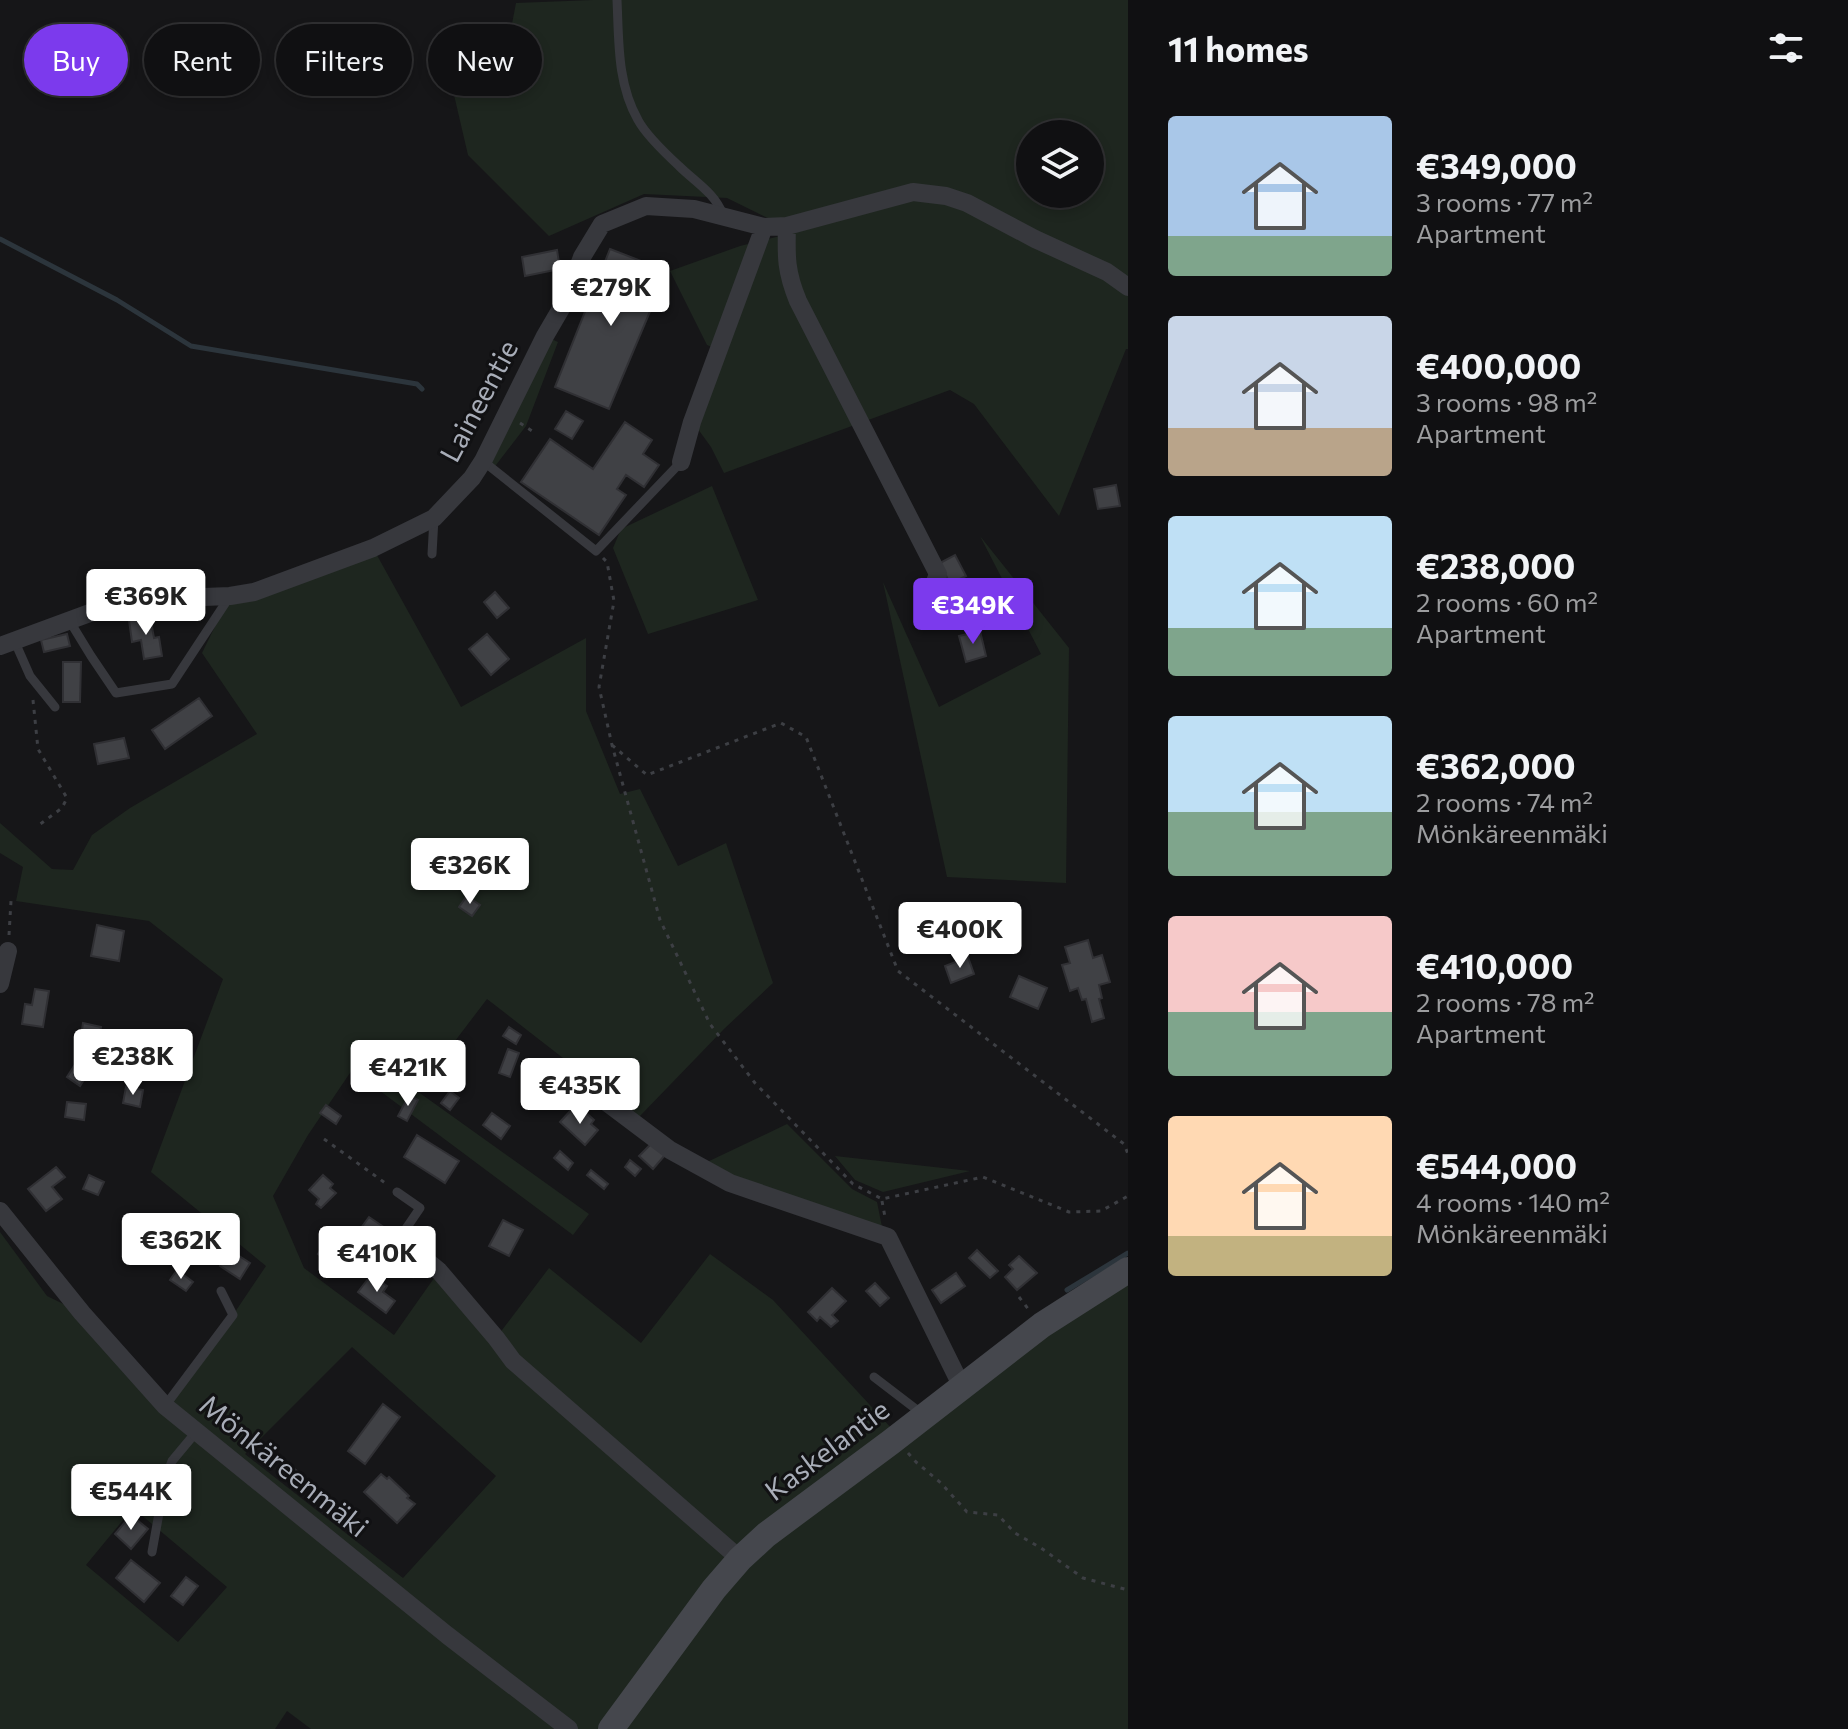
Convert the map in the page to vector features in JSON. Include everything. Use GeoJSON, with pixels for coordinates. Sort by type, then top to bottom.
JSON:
{"type":"FeatureCollection","features":[{"type":"Feature","properties":{"kind":"street","name":"Laineentie"},"geometry":{"type":"LineString","coordinates":[[7,644],[125,600],[230,596],[254,592],[373,548],[434,518],[472,478],[483,461],[566,300],[582,257],[602,224],[646,206],[694,209],[764,227],[787,226],[913,192],[946,196],[967,203],[1107,272],[1128,287]]}},
{"type":"Feature","properties":{"kind":"street"},"geometry":{"type":"LineString","coordinates":[[787,226],[786,261],[789,280],[798,301],[938,574],[928,600]]}},
{"type":"Feature","properties":{"kind":"street"},"geometry":{"type":"LineString","coordinates":[[681,462],[692,422],[764,227]]}},
{"type":"Feature","properties":{"kind":"street"},"geometry":{"type":"LineString","coordinates":[[0,984],[8,951]]}},
{"type":"Feature","properties":{"kind":"street"},"geometry":{"type":"LineString","coordinates":[[593,1092],[670,1150],[730,1183],[888,1237],[962,1387]]}},
{"type":"Feature","properties":{"kind":"street","name":"Mönkäreenmäki"},"geometry":{"type":"LineString","coordinates":[[0,1211],[82,1313],[165,1406],[447,1635],[569,1729]]}},
{"type":"Feature","properties":{"kind":"street"},"geometry":{"type":"LineString","coordinates":[[400,1239],[439,1271],[513,1361],[740,1559]]}},
{"type":"Feature","properties":{"kind":"street","name":"Kaskelantie"},"geometry":{"type":"LineString","coordinates":[[611,1729],[714,1589],[766,1535],[1042,1325],[1128,1270]]}},
{"type":"Feature","properties":{"kind":"lane"},"geometry":{"type":"LineString","coordinates":[[617,0],[625,95],[639,123],[719,203],[724,217]]}},
{"type":"Feature","properties":{"kind":"lane"},"geometry":{"type":"LineString","coordinates":[[483,461],[596,551],[681,462]]}},
{"type":"Feature","properties":{"kind":"lane"},"geometry":{"type":"LineString","coordinates":[[432,554],[434,518]]}},
{"type":"Feature","properties":{"kind":"lane"},"geometry":{"type":"LineString","coordinates":[[69,620],[116,693],[172,684],[230,596]]}},
{"type":"Feature","properties":{"kind":"lane"},"geometry":{"type":"LineString","coordinates":[[7,644],[55,707]]}},
{"type":"Feature","properties":{"kind":"lane"},"geometry":{"type":"LineString","coordinates":[[379,1268],[420,1208],[397,1192]]}},
{"type":"Feature","properties":{"kind":"lane"},"geometry":{"type":"LineString","coordinates":[[165,1406],[233,1315],[221,1291]]}},
{"type":"Feature","properties":{"kind":"lane"},"geometry":{"type":"LineString","coordinates":[[874,1377],[924,1415]]}},
{"type":"Feature","properties":{"kind":"lane"},"geometry":{"type":"LineString","coordinates":[[152,1552],[165,1480],[172,1461],[197,1431]]}},
{"type":"Feature","properties":{"kind":"path"},"geometry":{"type":"LineString","coordinates":[[596,551],[607,562],[614,601],[599,687],[660,920],[710,1024],[755,1083],[853,1184],[882,1199],[983,1177],[1069,1212],[1101,1211],[1128,1196]]}},
{"type":"Feature","properties":{"kind":"path"},"geometry":{"type":"LineString","coordinates":[[30,676],[38,749],[67,798],[62,808],[39,825]]}},
{"type":"Feature","properties":{"kind":"path"},"geometry":{"type":"LineString","coordinates":[[612,745],[647,775],[781,723],[806,737],[898,971],[1124,1144],[1128,1154]]}},
{"type":"Feature","properties":{"kind":"path"},"geometry":{"type":"LineString","coordinates":[[8,951],[11,901]]}},
{"type":"Feature","properties":{"kind":"path"},"geometry":{"type":"LineString","coordinates":[[324,1139],[397,1192]]}},
{"type":"Feature","properties":{"kind":"path"},"geometry":{"type":"LineString","coordinates":[[891,1442],[907,1451],[967,1512],[998,1515],[1015,1533],[1083,1578],[1128,1590]]}},
{"type":"Feature","properties":{"kind":"shaded area"},"geometry":{"type":"Polygon","coordinates":[[[593,0],[1128,0],[1128,349],[1059,516],[974,404],[950,390],[724,473],[695,425],[725,352],[707,345],[670,271],[740,246],[796,232],[727,198],[644,194],[549,236],[468,155],[454,96],[542,96],[542,24],[512,24],[516,3],[593,0]]]}},
{"type":"Feature","properties":{"kind":"shaded area"},"geometry":{"type":"Polygon","coordinates":[[[545,336],[558,342],[526,426],[493,469],[483,461],[545,336]]]}},
{"type":"Feature","properties":{"kind":"shaded area"},"geometry":{"type":"Polygon","coordinates":[[[712,486],[758,600],[648,634],[613,548],[621,529],[712,486]]]}},
{"type":"Feature","properties":{"kind":"shaded area"},"geometry":{"type":"Polygon","coordinates":[[[980,536],[1069,648],[1066,883],[947,877],[883,582],[939,707],[1041,654],[980,536]]]}},
{"type":"Feature","properties":{"kind":"shaded area"},"geometry":{"type":"Polygon","coordinates":[[[373,548],[461,707],[586,638],[586,711],[620,794],[640,789],[678,866],[726,843],[773,983],[639,1117],[487,999],[417,1091],[589,1214],[573,1235],[352,1070],[308,1135],[273,1196],[304,1268],[394,1335],[439,1271],[496,1338],[549,1268],[641,1343],[710,1254],[773,1300],[893,1430],[740,1558],[1128,1271],[1128,1729],[311,1729],[287,1711],[275,1729],[0,1729],[0,1232],[47,1296],[82,1313],[165,1405],[266,1266],[151,1172],[223,979],[149,921],[16,901],[23,867],[0,853],[0,823],[52,869],[73,870],[92,835],[130,808],[257,734],[202,653],[230,596],[373,548]],[[352,1347],[245,1454],[403,1578],[496,1476],[352,1347]],[[133,1508],[86,1565],[178,1642],[227,1587],[133,1508]]]}},
{"type":"Feature","properties":{"kind":"shaded area"},"geometry":{"type":"Polygon","coordinates":[[[787,1124],[852,1189],[877,1202],[882,1227],[733,1179],[705,1163],[787,1124]]]}},
{"type":"Feature","properties":{"kind":"shaded area"},"geometry":{"type":"Polygon","coordinates":[[[835,1156],[970,1171],[883,1192],[855,1180],[835,1156]]]}},
{"type":"Feature","properties":{"kind":"building"},"geometry":{"type":"Polygon","coordinates":[[[610,249],[667,271],[609,409],[555,387],[610,249]]]}},
{"type":"Feature","properties":{"kind":"building"},"geometry":{"type":"Polygon","coordinates":[[[557,250],[560,269],[525,276],[522,257],[557,250]]]}},
{"type":"Feature","properties":{"kind":"building"},"geometry":{"type":"Polygon","coordinates":[[[566,411],[583,421],[572,439],[555,429],[566,411]]]}},
{"type":"Feature","properties":{"kind":"building"},"geometry":{"type":"Polygon","coordinates":[[[625,422],[652,440],[643,454],[659,465],[644,487],[626,475],[617,489],[626,495],[599,535],[521,482],[550,439],[593,469],[625,422]]]}},
{"type":"Feature","properties":{"kind":"building"},"geometry":{"type":"Polygon","coordinates":[[[1116,485],[1120,506],[1098,509],[1094,489],[1116,485]]]}},
{"type":"Feature","properties":{"kind":"building"},"geometry":{"type":"Polygon","coordinates":[[[955,555],[966,576],[950,584],[940,563],[955,555]]]}},
{"type":"Feature","properties":{"kind":"building"},"geometry":{"type":"Polygon","coordinates":[[[495,592],[509,608],[497,618],[484,602],[495,592]]]}},
{"type":"Feature","properties":{"kind":"building"},"geometry":{"type":"Polygon","coordinates":[[[150,616],[154,638],[159,637],[162,656],[144,659],[141,640],[132,642],[129,620],[150,616]]]}},
{"type":"Feature","properties":{"kind":"building"},"geometry":{"type":"Polygon","coordinates":[[[980,631],[986,656],[966,662],[959,636],[980,631]]]}},
{"type":"Feature","properties":{"kind":"building"},"geometry":{"type":"Polygon","coordinates":[[[67,634],[70,646],[44,652],[41,640],[67,634]]]}},
{"type":"Feature","properties":{"kind":"building"},"geometry":{"type":"Polygon","coordinates":[[[487,634],[509,659],[491,675],[469,649],[487,634]]]}},
{"type":"Feature","properties":{"kind":"building"},"geometry":{"type":"Polygon","coordinates":[[[63,662],[81,662],[80,702],[63,702],[63,662]]]}},
{"type":"Feature","properties":{"kind":"building"},"geometry":{"type":"Polygon","coordinates":[[[199,698],[212,716],[165,749],[152,730],[199,698]]]}},
{"type":"Feature","properties":{"kind":"building"},"geometry":{"type":"Polygon","coordinates":[[[124,738],[129,758],[98,764],[94,744],[124,738]]]}},
{"type":"Feature","properties":{"kind":"building"},"geometry":{"type":"Polygon","coordinates":[[[467,896],[480,905],[472,916],[459,907],[467,896]]]}},
{"type":"Feature","properties":{"kind":"building"},"geometry":{"type":"Polygon","coordinates":[[[97,925],[124,931],[119,961],[91,956],[97,925]]]}},
{"type":"Feature","properties":{"kind":"building"},"geometry":{"type":"Polygon","coordinates":[[[1088,940],[1093,958],[1102,955],[1110,982],[1099,985],[1104,1018],[1092,1022],[1086,999],[1082,1000],[1078,988],[1070,991],[1062,965],[1070,963],[1065,947],[1088,940]]]}},
{"type":"Feature","properties":{"kind":"building"},"geometry":{"type":"Polygon","coordinates":[[[968,957],[974,974],[951,983],[945,966],[968,957]]]}},
{"type":"Feature","properties":{"kind":"building"},"geometry":{"type":"Polygon","coordinates":[[[1019,976],[1047,988],[1038,1009],[1010,997],[1019,976]]]}},
{"type":"Feature","properties":{"kind":"building"},"geometry":{"type":"Polygon","coordinates":[[[35,989],[49,991],[43,1027],[22,1024],[25,1004],[32,1005],[35,989]]]}},
{"type":"Feature","properties":{"kind":"building"},"geometry":{"type":"Polygon","coordinates":[[[83,1023],[101,1027],[97,1046],[80,1043],[83,1023]]]}},
{"type":"Feature","properties":{"kind":"building"},"geometry":{"type":"Polygon","coordinates":[[[509,1027],[521,1035],[516,1044],[503,1036],[509,1027]]]}},
{"type":"Feature","properties":{"kind":"building"},"geometry":{"type":"Polygon","coordinates":[[[508,1049],[519,1053],[510,1077],[499,1073],[508,1049]]]}},
{"type":"Feature","properties":{"kind":"building"},"geometry":{"type":"Polygon","coordinates":[[[76,1063],[89,1072],[80,1086],[67,1077],[76,1063]]]}},
{"type":"Feature","properties":{"kind":"building"},"geometry":{"type":"Polygon","coordinates":[[[126,1087],[143,1090],[140,1107],[123,1103],[126,1087]]]}},
{"type":"Feature","properties":{"kind":"building"},"geometry":{"type":"Polygon","coordinates":[[[450,1091],[459,1098],[450,1110],[441,1103],[450,1091]]]}},
{"type":"Feature","properties":{"kind":"building"},"geometry":{"type":"Polygon","coordinates":[[[409,1095],[418,1100],[407,1121],[398,1116],[409,1095]]]}},
{"type":"Feature","properties":{"kind":"building"},"geometry":{"type":"Polygon","coordinates":[[[67,1102],[86,1104],[84,1120],[65,1117],[67,1102]]]}},
{"type":"Feature","properties":{"kind":"building"},"geometry":{"type":"Polygon","coordinates":[[[326,1105],[341,1116],[336,1124],[320,1113],[326,1105]]]}},
{"type":"Feature","properties":{"kind":"building"},"geometry":{"type":"Polygon","coordinates":[[[573,1108],[581,1115],[584,1111],[594,1120],[591,1124],[598,1130],[585,1145],[560,1122],[573,1108]]]}},
{"type":"Feature","properties":{"kind":"building"},"geometry":{"type":"Polygon","coordinates":[[[492,1113],[510,1126],[501,1139],[483,1125],[492,1113]]]}},
{"type":"Feature","properties":{"kind":"building"},"geometry":{"type":"Polygon","coordinates":[[[417,1135],[459,1161],[445,1183],[404,1157],[417,1135]]]}},
{"type":"Feature","properties":{"kind":"building"},"geometry":{"type":"Polygon","coordinates":[[[652,1143],[665,1155],[653,1169],[639,1156],[652,1143]]]}},
{"type":"Feature","properties":{"kind":"building"},"geometry":{"type":"Polygon","coordinates":[[[560,1151],[573,1163],[568,1170],[554,1158],[560,1151]]]}},
{"type":"Feature","properties":{"kind":"building"},"geometry":{"type":"Polygon","coordinates":[[[630,1160],[641,1169],[635,1176],[625,1167],[630,1160]]]}},
{"type":"Feature","properties":{"kind":"building"},"geometry":{"type":"Polygon","coordinates":[[[56,1167],[65,1177],[52,1187],[62,1199],[46,1211],[28,1189],[56,1167]]]}},
{"type":"Feature","properties":{"kind":"building"},"geometry":{"type":"Polygon","coordinates":[[[591,1170],[608,1184],[604,1189],[587,1175],[591,1170]]]}},
{"type":"Feature","properties":{"kind":"building"},"geometry":{"type":"Polygon","coordinates":[[[89,1175],[104,1182],[98,1195],[83,1189],[89,1175]]]}},
{"type":"Feature","properties":{"kind":"building"},"geometry":{"type":"Polygon","coordinates":[[[323,1175],[333,1184],[330,1188],[336,1193],[321,1208],[316,1204],[319,1199],[309,1190],[323,1175]]]}},
{"type":"Feature","properties":{"kind":"building"},"geometry":{"type":"Polygon","coordinates":[[[369,1217],[388,1230],[379,1241],[361,1228],[369,1217]]]}},
{"type":"Feature","properties":{"kind":"building"},"geometry":{"type":"Polygon","coordinates":[[[503,1220],[523,1230],[509,1256],[489,1246],[503,1220]]]}},
{"type":"Feature","properties":{"kind":"building"},"geometry":{"type":"Polygon","coordinates":[[[322,1248],[336,1258],[332,1264],[318,1254],[322,1248]]]}},
{"type":"Feature","properties":{"kind":"building"},"geometry":{"type":"Polygon","coordinates":[[[230,1250],[250,1263],[240,1279],[220,1266],[230,1250]]]}},
{"type":"Feature","properties":{"kind":"building"},"geometry":{"type":"Polygon","coordinates":[[[977,1250],[998,1271],[990,1278],[969,1258],[977,1250]]]}},
{"type":"Feature","properties":{"kind":"building"},"geometry":{"type":"Polygon","coordinates":[[[401,1253],[420,1266],[413,1277],[393,1264],[401,1253]]]}},
{"type":"Feature","properties":{"kind":"building"},"geometry":{"type":"Polygon","coordinates":[[[1019,1256],[1037,1273],[1017,1290],[1005,1277],[1013,1269],[1009,1265],[1019,1256]]]}},
{"type":"Feature","properties":{"kind":"building"},"geometry":{"type":"Polygon","coordinates":[[[177,1270],[193,1282],[186,1291],[170,1280],[177,1270]]]}},
{"type":"Feature","properties":{"kind":"building"},"geometry":{"type":"Polygon","coordinates":[[[956,1273],[965,1286],[941,1303],[932,1290],[956,1273]]]}},
{"type":"Feature","properties":{"kind":"building"},"geometry":{"type":"Polygon","coordinates":[[[371,1275],[387,1286],[383,1292],[395,1301],[386,1313],[358,1292],[371,1275]]]}},
{"type":"Feature","properties":{"kind":"building"},"geometry":{"type":"Polygon","coordinates":[[[875,1283],[889,1298],[880,1306],[866,1291],[875,1283]]]}},
{"type":"Feature","properties":{"kind":"building"},"geometry":{"type":"Polygon","coordinates":[[[832,1288],[846,1301],[832,1315],[838,1321],[831,1327],[820,1317],[817,1321],[808,1312],[832,1288]]]}},
{"type":"Feature","properties":{"kind":"building"},"geometry":{"type":"Polygon","coordinates":[[[383,1404],[400,1417],[365,1464],[348,1451],[383,1404]]]}},
{"type":"Feature","properties":{"kind":"building"},"geometry":{"type":"Polygon","coordinates":[[[284,1461],[297,1471],[291,1478],[279,1467],[284,1461]]]}},
{"type":"Feature","properties":{"kind":"building"},"geometry":{"type":"Polygon","coordinates":[[[381,1474],[387,1479],[389,1477],[415,1504],[397,1523],[364,1492],[381,1474]]]}},
{"type":"Feature","properties":{"kind":"building"},"geometry":{"type":"Polygon","coordinates":[[[131,1515],[148,1529],[131,1549],[115,1534],[131,1515]]]}},
{"type":"Feature","properties":{"kind":"building"},"geometry":{"type":"Polygon","coordinates":[[[131,1560],[160,1583],[144,1602],[116,1578],[131,1560]]]}},
{"type":"Feature","properties":{"kind":"building"},"geometry":{"type":"Polygon","coordinates":[[[186,1577],[198,1586],[183,1605],[171,1596],[186,1577]]]}},
{"type":"Feature","properties":{"kind":"waterway"},"geometry":{"type":"LineString","coordinates":[[0,239],[117,300],[191,346],[417,384],[422,389]]}},
{"type":"Feature","properties":{"kind":"waterway"},"geometry":{"type":"LineString","coordinates":[[1067,1290],[1128,1253]]}}]}
